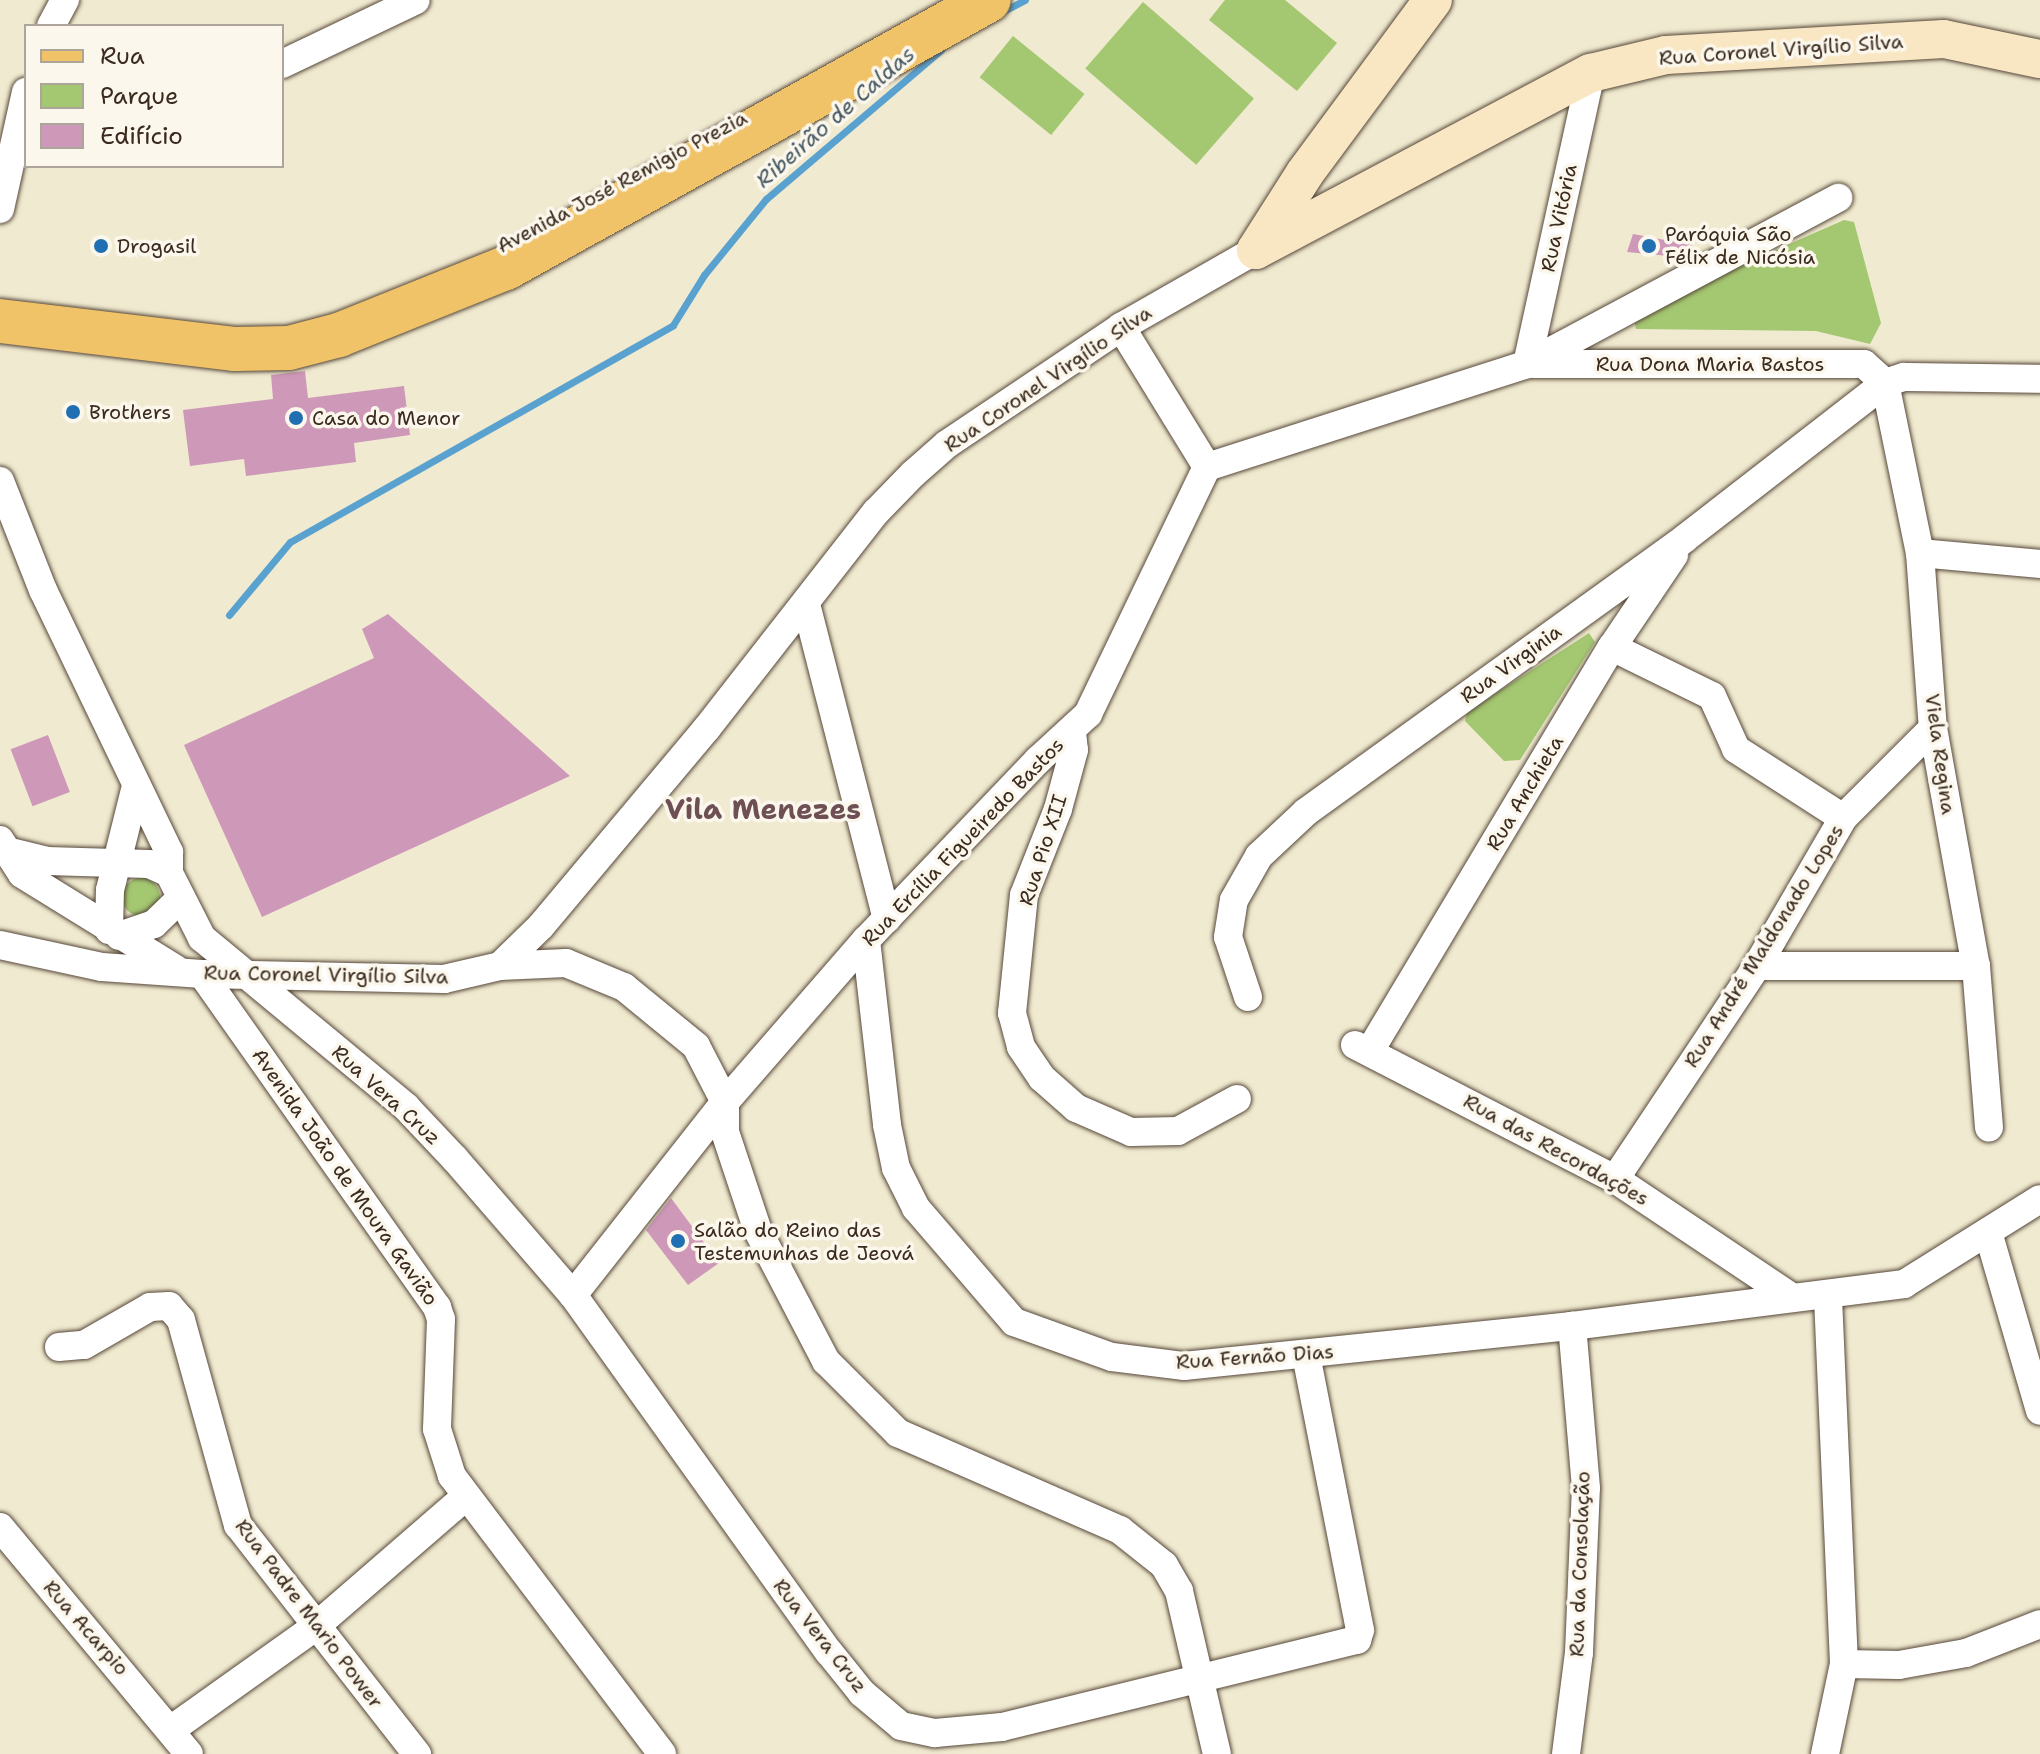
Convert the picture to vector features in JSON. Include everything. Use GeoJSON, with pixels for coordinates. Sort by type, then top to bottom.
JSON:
{"type":"FeatureCollection","features":[{"type":"Feature","properties":{"kind":"main road","name":"Avenida José Remigio Prezia"},"geometry":{"type":"LineString","coordinates":[[0,293],[166,324],[288,326],[330,319],[378,303],[556,222],[943,0]]}},
{"type":"Feature","properties":{"kind":"main road","name":"Avenida José Remigio Prezia"},"geometry":{"type":"LineString","coordinates":[[0,321],[171,344],[289,348],[384,319],[506,268],[989,0]]}},
{"type":"Feature","properties":{"kind":"street"},"geometry":{"type":"LineString","coordinates":[[52,24],[65,0]]}},
{"type":"Feature","properties":{"kind":"street"},"geometry":{"type":"LineString","coordinates":[[284,63],[416,0]]}},
{"type":"Feature","properties":{"kind":"street"},"geometry":{"type":"LineString","coordinates":[[1256,250],[1305,173],[1433,0]]}},
{"type":"Feature","properties":{"kind":"street","name":"Rua Coronel Virgílio Silva"},"geometry":{"type":"LineString","coordinates":[[0,945],[102,967],[193,974],[444,979],[500,966],[541,926],[806,604],[876,512],[936,454],[1121,327],[1256,250],[1591,73],[1666,55],[1944,39],[2040,59]]}},
{"type":"Feature","properties":{"kind":"street","name":"Rua Vitória"},"geometry":{"type":"LineString","coordinates":[[1527,364],[1591,73]]}},
{"type":"Feature","properties":{"kind":"street"},"geometry":{"type":"LineString","coordinates":[[0,209],[24,101]]}},
{"type":"Feature","properties":{"kind":"street"},"geometry":{"type":"LineString","coordinates":[[1305,173],[1335,210]]}},
{"type":"Feature","properties":{"kind":"street"},"geometry":{"type":"LineString","coordinates":[[1121,327],[1207,467],[1527,364],[1838,198]]}},
{"type":"Feature","properties":{"kind":"street","name":"Rua Dona Maria Bastos"},"geometry":{"type":"LineString","coordinates":[[1527,364],[1864,364],[1885,383]]}},
{"type":"Feature","properties":{"kind":"street"},"geometry":{"type":"LineString","coordinates":[[1885,383],[1904,377],[2040,379]]}},
{"type":"Feature","properties":{"kind":"street","name":"Rua Virginia"},"geometry":{"type":"LineString","coordinates":[[1248,997],[1228,937],[1234,900],[1259,856],[1306,812],[1684,539],[1885,383]]}},
{"type":"Feature","properties":{"kind":"street","name":"Viela Regina"},"geometry":{"type":"LineString","coordinates":[[1885,383],[1920,553],[1933,728],[1976,966],[1989,1127]]}},
{"type":"Feature","properties":{"kind":"street","name":"Rua Ercília Figueiredo Bastos"},"geometry":{"type":"LineString","coordinates":[[573,1295],[725,1102],[866,940],[1038,760],[1072,732],[1088,714],[1207,467]]}},
{"type":"Feature","properties":{"kind":"street","name":"Rua Vera Cruz"},"geometry":{"type":"LineString","coordinates":[[0,481],[43,590],[135,790],[146,800],[169,852],[169,873],[208,946],[406,1107],[573,1295],[829,1652],[862,1693],[901,1726],[935,1733],[1002,1727],[1357,1640],[1360,1630],[1306,1354]]}},
{"type":"Feature","properties":{"kind":"street","name":"Rua Anchieta"},"geometry":{"type":"LineString","coordinates":[[1363,1047],[1612,647],[1684,539]]}},
{"type":"Feature","properties":{"kind":"street"},"geometry":{"type":"LineString","coordinates":[[1920,553],[2040,564]]}},
{"type":"Feature","properties":{"kind":"street"},"geometry":{"type":"LineString","coordinates":[[806,604],[887,919]]}},
{"type":"Feature","properties":{"kind":"street"},"geometry":{"type":"LineString","coordinates":[[1612,647],[1712,696],[1736,749],[1843,818]]}},
{"type":"Feature","properties":{"kind":"street","name":"Rua André Maldonado Lopes"},"geometry":{"type":"LineString","coordinates":[[1615,1179],[1757,966],[1843,818],[1933,728]]}},
{"type":"Feature","properties":{"kind":"street","name":"Rua Pio XII"},"geometry":{"type":"LineString","coordinates":[[1072,732],[1074,750],[1058,809],[1024,895],[1012,1013],[1021,1047],[1042,1078],[1076,1108],[1131,1132],[1178,1131],[1237,1099]]}},
{"type":"Feature","properties":{"kind":"street"},"geometry":{"type":"LineString","coordinates":[[114,933],[116,863],[135,790]]}},
{"type":"Feature","properties":{"kind":"street"},"geometry":{"type":"LineString","coordinates":[[5,846],[47,861],[149,864],[169,873]]}},
{"type":"Feature","properties":{"kind":"street"},"geometry":{"type":"LineString","coordinates":[[5,846],[22,874],[114,933],[193,974]]}},
{"type":"Feature","properties":{"kind":"street"},"geometry":{"type":"LineString","coordinates":[[114,933],[163,919],[181,898]]}},
{"type":"Feature","properties":{"kind":"street","name":"Rua Fernão Dias"},"geometry":{"type":"LineString","coordinates":[[866,940],[896,1168],[940,1241],[1014,1322],[1112,1357],[1184,1366],[1572,1326],[1790,1296],[1904,1284],[2040,1199]]}},
{"type":"Feature","properties":{"kind":"street"},"geometry":{"type":"LineString","coordinates":[[500,966],[566,963],[624,987],[696,1046],[725,1102],[725,1132],[758,1231],[826,1361],[898,1433],[1120,1530],[1164,1565],[1179,1591],[1202,1678],[1217,1754]]}},
{"type":"Feature","properties":{"kind":"street"},"geometry":{"type":"LineString","coordinates":[[1757,966],[1976,966]]}},
{"type":"Feature","properties":{"kind":"street","name":"Avenida João de Moura Gavião"},"geometry":{"type":"LineString","coordinates":[[193,974],[437,1307],[441,1319],[437,1429],[443,1459],[466,1496],[662,1754]]}},
{"type":"Feature","properties":{"kind":"street","name":"Rua das Recordações"},"geometry":{"type":"LineString","coordinates":[[1363,1047],[1615,1179],[1790,1296]]}},
{"type":"Feature","properties":{"kind":"street"},"geometry":{"type":"LineString","coordinates":[[1988,1232],[2040,1411]]}},
{"type":"Feature","properties":{"kind":"street"},"geometry":{"type":"LineString","coordinates":[[1825,1754],[1844,1664],[1828,1294]]}},
{"type":"Feature","properties":{"kind":"street","name":"Rua Padre Mario Power"},"geometry":{"type":"LineString","coordinates":[[59,1347],[84,1345],[150,1307],[169,1306],[181,1320],[238,1525],[417,1754]]}},
{"type":"Feature","properties":{"kind":"street","name":"Rua da Consolação"},"geometry":{"type":"LineString","coordinates":[[1566,1754],[1579,1653],[1586,1488],[1572,1326]]}},
{"type":"Feature","properties":{"kind":"street"},"geometry":{"type":"LineString","coordinates":[[172,1729],[315,1627],[466,1496]]}},
{"type":"Feature","properties":{"kind":"street","name":"Rua Acarpio"},"geometry":{"type":"LineString","coordinates":[[0,1527],[172,1729],[189,1754]]}},
{"type":"Feature","properties":{"kind":"street"},"geometry":{"type":"LineString","coordinates":[[1844,1664],[1899,1665],[1966,1653],[2040,1624]]}},
{"type":"Feature","properties":{"kind":"green space"},"geometry":{"type":"Polygon","coordinates":[[[1225,0],[1285,0],[1337,43],[1297,91],[1209,20],[1225,0]]]}},
{"type":"Feature","properties":{"kind":"green space"},"geometry":{"type":"Polygon","coordinates":[[[1143,2],[1254,98],[1196,165],[1085,68],[1143,2]]]}},
{"type":"Feature","properties":{"kind":"green space"},"geometry":{"type":"Polygon","coordinates":[[[1013,36],[1084,94],[1051,135],[980,77],[1013,36]]]}},
{"type":"Feature","properties":{"kind":"green space"},"geometry":{"type":"Polygon","coordinates":[[[1844,220],[1854,222],[1881,323],[1870,344],[1816,331],[1636,329],[1633,313],[1844,220]]]}},
{"type":"Feature","properties":{"kind":"green space"},"geometry":{"type":"Polygon","coordinates":[[[1589,633],[1595,642],[1520,760],[1504,761],[1465,721],[1467,712],[1589,633]]]}},
{"type":"Feature","properties":{"kind":"green space"},"geometry":{"type":"Polygon","coordinates":[[[141,878],[154,884],[160,897],[154,910],[141,916],[128,910],[122,897],[128,884],[141,878]]]}},
{"type":"Feature","properties":{"kind":"building","name":"Paróquia São Félix de Nicósia"},"geometry":{"type":"Polygon","coordinates":[[[1633,234],[1692,245],[1690,258],[1627,252],[1633,234]]]}},
{"type":"Feature","properties":{"kind":"building","name":"Casa do Menor"},"geometry":{"type":"Polygon","coordinates":[[[305,371],[308,398],[404,386],[410,435],[354,443],[356,462],[246,476],[244,459],[190,466],[183,410],[273,399],[271,375],[305,371]]]}},
{"type":"Feature","properties":{"kind":"building"},"geometry":{"type":"Polygon","coordinates":[[[388,614],[570,776],[262,917],[184,745],[374,658],[362,629],[388,614]]]}},
{"type":"Feature","properties":{"kind":"building"},"geometry":{"type":"Polygon","coordinates":[[[48,735],[70,792],[33,806],[11,749],[48,735]]]}},
{"type":"Feature","properties":{"kind":"building","name":"Salão do Reino das Testemunhas de Jeová"},"geometry":{"type":"Polygon","coordinates":[[[671,1198],[719,1263],[688,1285],[646,1230],[671,1198]]]}},
{"type":"Feature","properties":{"kind":"waterway","name":"Ribeirão de Caldas"},"geometry":{"type":"LineString","coordinates":[[1002,12],[1025,0]]}},
{"type":"Feature","properties":{"kind":"waterway","name":"Ribeirão de Caldas"},"geometry":{"type":"LineString","coordinates":[[229,615],[290,542],[673,325],[704,275],[766,199],[941,50]]}},
{"type":"Feature","properties":{"kind":"place","name":"Drogasil"},"geometry":{"type":"Point","coordinates":[101,246]}},
{"type":"Feature","properties":{"kind":"place","name":"Paróquia São Félix de Nicósia"},"geometry":{"type":"Point","coordinates":[1649,246]}},
{"type":"Feature","properties":{"kind":"place","name":"Brothers"},"geometry":{"type":"Point","coordinates":[73,412]}},
{"type":"Feature","properties":{"kind":"place","name":"Casa do Menor"},"geometry":{"type":"Point","coordinates":[296,418]}},
{"type":"Feature","properties":{"kind":"place","name":"Salão do Reino das Testemunhas de Jeová"},"geometry":{"type":"Point","coordinates":[678,1241]}},
{"type":"Feature","properties":{"kind":"district","name":"Vila Menezes"},"geometry":{"type":"Point","coordinates":[763,809]}}]}
